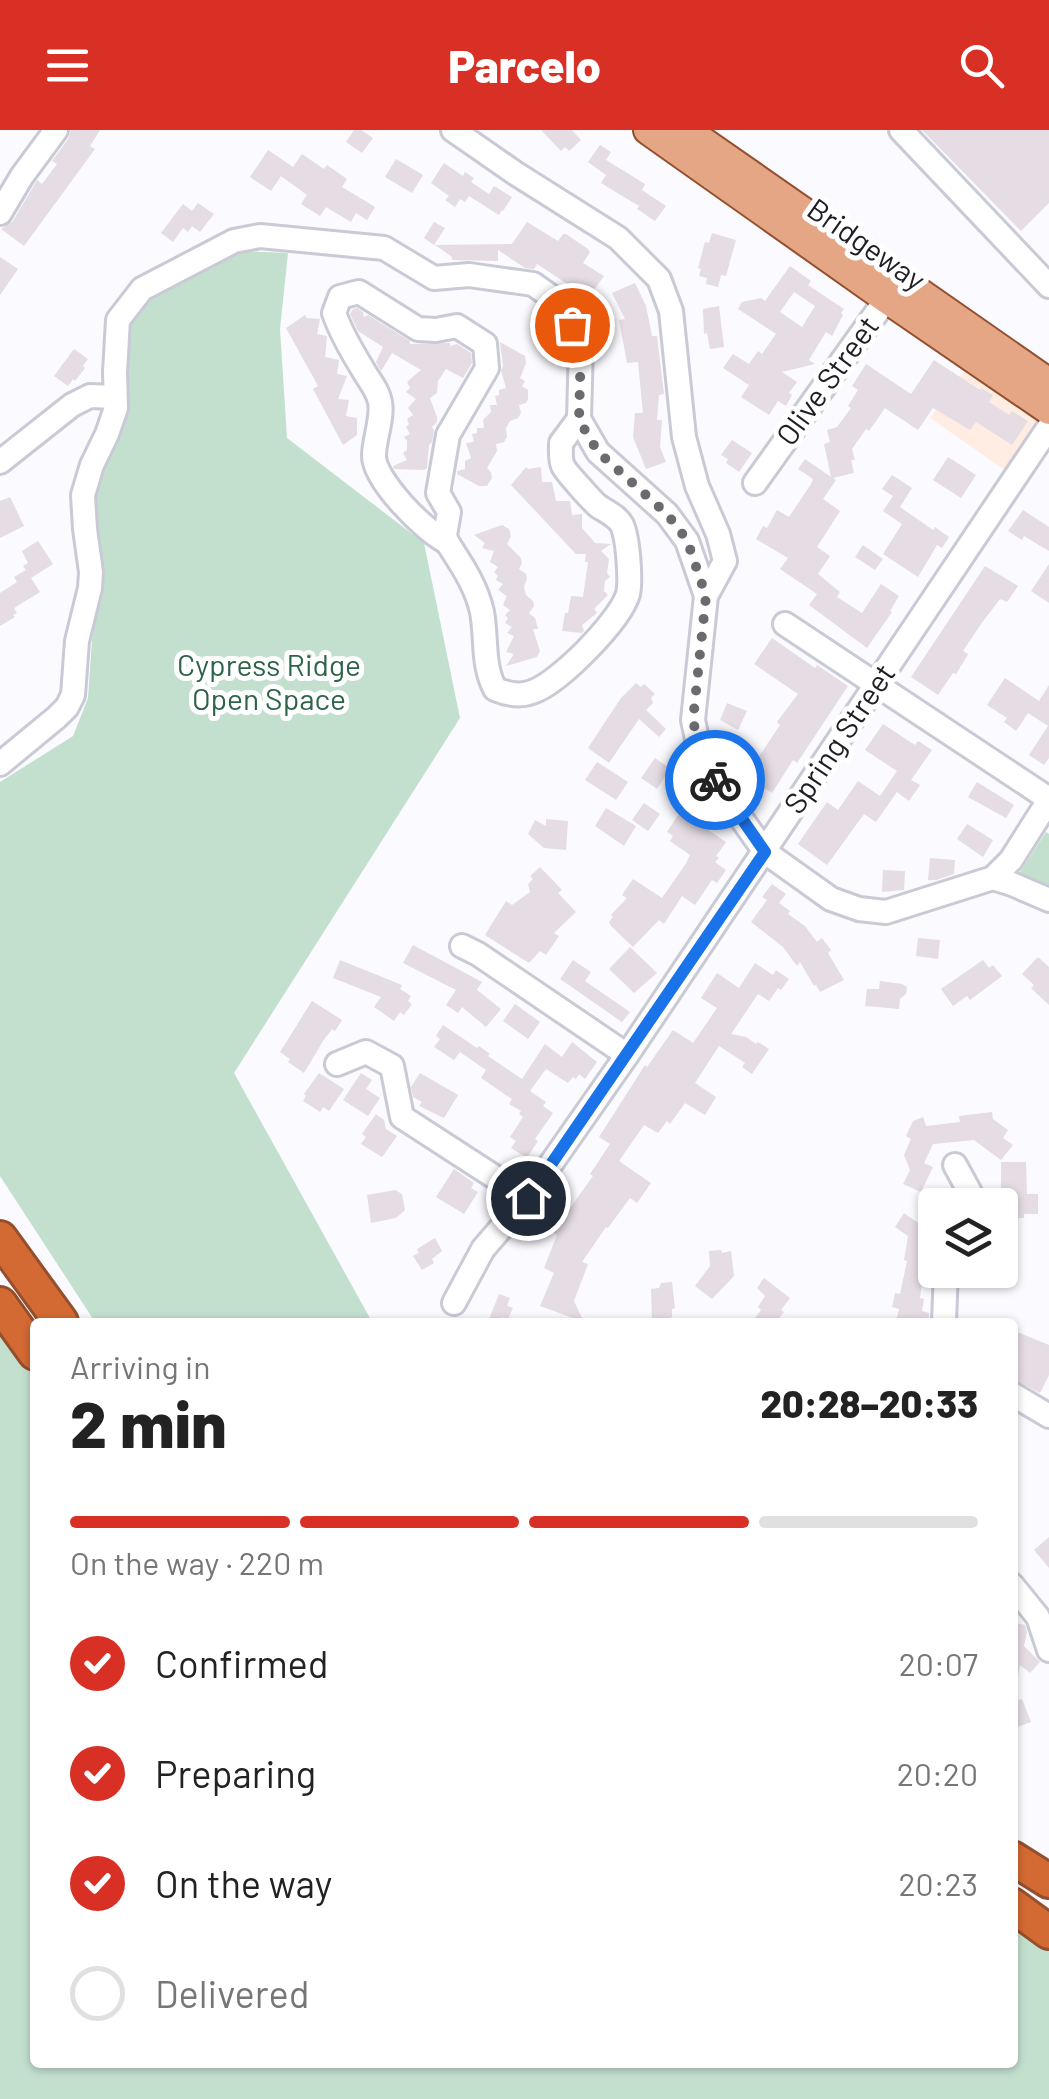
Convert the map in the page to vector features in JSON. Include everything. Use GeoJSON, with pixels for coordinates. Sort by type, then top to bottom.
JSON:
{"type":"FeatureCollection","features":[{"type":"Feature","properties":{"kind":"highway"},"geometry":{"type":"LineString","coordinates":[[0,1238],[58,1318]]}},
{"type":"Feature","properties":{"kind":"highway"},"geometry":{"type":"LineString","coordinates":[[0,1304],[30,1346]]}},
{"type":"Feature","properties":{"kind":"highway"},"geometry":{"type":"LineString","coordinates":[[1018,1862],[1049,1882]]}},
{"type":"Feature","properties":{"kind":"highway"},"geometry":{"type":"LineString","coordinates":[[1018,1910],[1049,1932]]}},
{"type":"Feature","properties":{"kind":"main road","name":"Bridgeway"},"geometry":{"type":"LineString","coordinates":[[648,130],[893,290],[1049,383]]}},
{"type":"Feature","properties":{"kind":"main road","name":"Bridgeway"},"geometry":{"type":"LineString","coordinates":[[686,130],[1049,410]]}},
{"type":"Feature","properties":{"kind":"street"},"geometry":{"type":"LineString","coordinates":[[0,213],[56,130]]}},
{"type":"Feature","properties":{"kind":"street"},"geometry":{"type":"LineString","coordinates":[[453,130],[618,238],[659,278],[672,312],[684,437],[697,486],[725,561],[706,596],[693,720],[702,762],[765,852],[832,900],[859,909],[886,912],[993,878],[1011,860],[1049,799],[785,624]]}},
{"type":"Feature","properties":{"kind":"street"},"geometry":{"type":"LineString","coordinates":[[901,130],[1049,286]]}},
{"type":"Feature","properties":{"kind":"street"},"geometry":{"type":"LineString","coordinates":[[0,764],[57,718],[73,695],[77,642],[91,572],[83,496],[116,408],[118,320],[142,289],[234,241],[260,236],[384,248],[434,278],[469,275],[533,284],[562,306],[581,344],[579,420],[598,452],[667,514],[687,540],[706,596]]}},
{"type":"Feature","properties":{"kind":"street","name":"Olive Street"},"geometry":{"type":"LineString","coordinates":[[755,482],[893,290]]}},
{"type":"Feature","properties":{"kind":"street"},"geometry":{"type":"LineString","coordinates":[[447,542],[435,536],[384,484],[375,468],[381,405],[334,313],[340,297],[360,292],[418,329],[458,326],[485,344],[487,368],[448,435],[438,493],[449,512],[447,542],[474,584],[482,613],[486,672],[495,689],[510,695],[531,693],[560,676],[584,654],[627,597],[630,581],[623,526],[596,504],[562,466],[561,443],[579,420]]}},
{"type":"Feature","properties":{"kind":"street"},"geometry":{"type":"LineString","coordinates":[[0,462],[72,405],[90,396],[115,397]]}},
{"type":"Feature","properties":{"kind":"street","name":"Spring Street"},"geometry":{"type":"LineString","coordinates":[[454,1303],[484,1250],[528,1198],[627,1055],[1049,427]]}},
{"type":"Feature","properties":{"kind":"street"},"geometry":{"type":"LineString","coordinates":[[993,878],[1049,900]]}},
{"type":"Feature","properties":{"kind":"street"},"geometry":{"type":"LineString","coordinates":[[462,946],[627,1055]]}},
{"type":"Feature","properties":{"kind":"street"},"geometry":{"type":"LineString","coordinates":[[337,1064],[366,1052],[392,1066],[402,1117],[528,1198]]}},
{"type":"Feature","properties":{"kind":"street"},"geometry":{"type":"LineString","coordinates":[[955,1165],[967,1188]]}},
{"type":"Feature","properties":{"kind":"street"},"geometry":{"type":"LineString","coordinates":[[944,1318],[945,1288]]}},
{"type":"Feature","properties":{"kind":"street"},"geometry":{"type":"LineString","coordinates":[[1018,1398],[1049,1416]]}},
{"type":"Feature","properties":{"kind":"street"},"geometry":{"type":"LineString","coordinates":[[1018,1592],[1038,1617],[1049,1650]]}},
{"type":"Feature","properties":{"kind":"shaded area"},"geometry":{"type":"Polygon","coordinates":[[[966,367],[1049,423],[1015,477],[930,418],[966,367]]]}},
{"type":"Feature","properties":{"kind":"green space","name":"Cypress Ridge Open Space"},"geometry":{"type":"Polygon","coordinates":[[[241,251],[288,253],[280,329],[287,438],[424,543],[460,718],[234,1073],[370,1318],[92,1318],[0,1176],[0,782],[73,736],[88,698],[102,576],[93,524],[94,488],[129,413],[127,321],[144,300],[241,251]]]}},
{"type":"Feature","properties":{"kind":"green space"},"geometry":{"type":"Polygon","coordinates":[[[1046,832],[1049,834],[1049,900],[1012,884],[1046,832]]]}},
{"type":"Feature","properties":{"kind":"green space"},"geometry":{"type":"Polygon","coordinates":[[[0,1304],[30,1346],[30,2068],[1018,2068],[1018,1909],[1049,1932],[1049,2099],[0,2099],[0,1304]]]}},
{"type":"Feature","properties":{"kind":"building"},"geometry":{"type":"Polygon","coordinates":[[[71,130],[100,130],[90,146],[95,149],[24,246],[1,229],[13,221],[37,180],[42,184],[57,164],[52,161],[71,130]]]}},
{"type":"Feature","properties":{"kind":"building"},"geometry":{"type":"Polygon","coordinates":[[[354,130],[373,138],[362,153],[346,142],[354,130]]]}},
{"type":"Feature","properties":{"kind":"building"},"geometry":{"type":"Polygon","coordinates":[[[541,130],[572,130],[581,140],[569,151],[565,147],[561,151],[541,130]]]}},
{"type":"Feature","properties":{"kind":"building"},"geometry":{"type":"Polygon","coordinates":[[[922,130],[1049,130],[1049,203],[1021,231],[922,130]]]}},
{"type":"Feature","properties":{"kind":"building"},"geometry":{"type":"Polygon","coordinates":[[[600,145],[611,152],[606,160],[645,184],[642,190],[666,206],[655,221],[637,209],[639,206],[601,183],[606,175],[588,162],[600,145]]]}},
{"type":"Feature","properties":{"kind":"building"},"geometry":{"type":"Polygon","coordinates":[[[268,150],[293,167],[302,154],[347,179],[342,187],[375,207],[367,220],[356,213],[351,222],[326,207],[320,216],[301,204],[307,195],[281,176],[271,191],[250,177],[268,150]]]}},
{"type":"Feature","properties":{"kind":"building"},"geometry":{"type":"Polygon","coordinates":[[[396,159],[423,175],[412,193],[385,177],[396,159]]]}},
{"type":"Feature","properties":{"kind":"building"},"geometry":{"type":"Polygon","coordinates":[[[444,163],[463,176],[465,172],[474,178],[471,182],[489,194],[494,186],[512,197],[503,211],[499,215],[469,196],[465,202],[460,199],[455,207],[445,200],[449,196],[431,183],[444,163]]]}},
{"type":"Feature","properties":{"kind":"building"},"geometry":{"type":"Polygon","coordinates":[[[198,203],[214,214],[200,232],[192,226],[188,232],[183,228],[173,242],[161,233],[183,204],[192,211],[198,203]]]}},
{"type":"Feature","properties":{"kind":"building"},"geometry":{"type":"Polygon","coordinates":[[[434,222],[445,228],[434,245],[424,238],[434,222]]]}},
{"type":"Feature","properties":{"kind":"building"},"geometry":{"type":"Polygon","coordinates":[[[527,222],[558,241],[566,234],[588,249],[583,263],[604,276],[586,301],[537,264],[534,269],[525,268],[498,250],[498,261],[452,260],[435,245],[512,244],[527,222]]]}},
{"type":"Feature","properties":{"kind":"building"},"geometry":{"type":"Polygon","coordinates":[[[712,233],[736,240],[726,276],[721,275],[718,287],[706,284],[707,278],[699,276],[698,268],[705,242],[709,243],[712,233]]]}},
{"type":"Feature","properties":{"kind":"building"},"geometry":{"type":"Polygon","coordinates":[[[0,257],[18,269],[0,295],[0,257]]]}},
{"type":"Feature","properties":{"kind":"building"},"geometry":{"type":"Polygon","coordinates":[[[790,266],[811,281],[808,285],[844,309],[832,336],[826,332],[809,360],[815,364],[782,372],[797,382],[786,406],[778,401],[769,415],[741,397],[749,385],[723,368],[733,354],[749,364],[776,334],[738,309],[742,302],[761,298],[765,301],[790,266]],[[794,292],[780,312],[802,327],[815,306],[794,292]]]}},
{"type":"Feature","properties":{"kind":"building"},"geometry":{"type":"Polygon","coordinates":[[[635,283],[646,306],[652,336],[657,336],[664,394],[659,395],[657,420],[662,420],[660,447],[666,462],[646,469],[633,437],[635,413],[643,413],[638,362],[627,363],[619,320],[625,319],[612,293],[635,283]]]}},
{"type":"Feature","properties":{"kind":"building"},"geometry":{"type":"Polygon","coordinates":[[[719,306],[724,347],[710,349],[707,333],[704,334],[703,309],[719,306]]]}},
{"type":"Feature","properties":{"kind":"building"},"geometry":{"type":"Polygon","coordinates":[[[357,308],[364,317],[368,315],[410,344],[457,344],[471,353],[472,363],[463,378],[446,369],[438,381],[437,393],[430,398],[437,422],[432,427],[424,470],[393,466],[407,460],[403,453],[407,450],[404,437],[410,434],[407,419],[413,415],[408,408],[416,399],[406,392],[410,388],[407,382],[421,370],[392,353],[381,371],[376,362],[383,347],[358,331],[350,314],[357,308]]]}},
{"type":"Feature","properties":{"kind":"building"},"geometry":{"type":"Polygon","coordinates":[[[305,315],[320,319],[317,334],[327,336],[325,357],[339,360],[337,374],[347,376],[338,399],[349,400],[346,416],[357,418],[357,435],[343,445],[313,389],[318,386],[286,328],[305,315]]]}},
{"type":"Feature","properties":{"kind":"building"},"geometry":{"type":"Polygon","coordinates":[[[500,342],[525,356],[520,378],[525,381],[522,386],[528,390],[528,399],[519,405],[521,413],[506,428],[504,442],[496,444],[497,451],[487,468],[492,478],[487,486],[479,486],[457,471],[465,469],[465,461],[471,458],[466,443],[474,442],[472,434],[477,433],[477,428],[484,428],[490,405],[497,405],[495,396],[506,388],[500,342]]]}},
{"type":"Feature","properties":{"kind":"building"},"geometry":{"type":"Polygon","coordinates":[[[74,349],[88,359],[68,386],[54,376],[74,349]]]}},
{"type":"Feature","properties":{"kind":"building"},"geometry":{"type":"Polygon","coordinates":[[[934,360],[993,395],[989,402],[1009,415],[1012,411],[1028,421],[1012,445],[976,422],[970,430],[933,408],[918,430],[885,408],[869,431],[866,429],[852,449],[854,473],[833,478],[836,480],[823,499],[840,511],[817,547],[830,556],[818,574],[840,592],[837,597],[862,613],[881,584],[899,596],[867,648],[809,605],[817,594],[780,569],[788,558],[756,539],[777,510],[789,517],[811,484],[813,479],[798,469],[805,459],[831,477],[824,444],[830,442],[827,430],[837,427],[851,408],[848,406],[858,390],[852,386],[866,364],[911,394],[934,360]]]}},
{"type":"Feature","properties":{"kind":"building"},"geometry":{"type":"Polygon","coordinates":[[[732,440],[752,453],[739,472],[721,455],[732,440]]]}},
{"type":"Feature","properties":{"kind":"building"},"geometry":{"type":"Polygon","coordinates":[[[948,457],[976,475],[961,498],[933,480],[948,457]]]}},
{"type":"Feature","properties":{"kind":"building"},"geometry":{"type":"Polygon","coordinates":[[[526,467],[541,467],[542,482],[552,482],[556,501],[570,501],[572,515],[582,514],[582,528],[595,543],[611,544],[601,551],[609,559],[610,577],[605,581],[604,591],[608,595],[594,609],[597,613],[582,625],[582,633],[562,631],[571,596],[583,597],[586,554],[576,554],[511,485],[526,467]]]}},
{"type":"Feature","properties":{"kind":"building"},"geometry":{"type":"Polygon","coordinates":[[[892,475],[912,488],[900,507],[949,537],[942,548],[937,545],[918,577],[883,554],[902,524],[883,511],[893,496],[882,489],[892,475]]]}},
{"type":"Feature","properties":{"kind":"building"},"geometry":{"type":"Polygon","coordinates":[[[10,497],[24,526],[0,538],[0,501],[10,497]]]}},
{"type":"Feature","properties":{"kind":"building"},"geometry":{"type":"Polygon","coordinates":[[[1023,510],[1049,527],[1049,551],[1008,531],[1023,510]]]}},
{"type":"Feature","properties":{"kind":"building"},"geometry":{"type":"Polygon","coordinates":[[[502,525],[509,529],[507,544],[521,558],[519,569],[526,574],[524,587],[533,601],[529,613],[535,618],[538,629],[533,629],[540,651],[537,657],[506,666],[514,654],[506,652],[514,636],[507,633],[512,627],[505,623],[510,610],[503,605],[507,596],[498,590],[503,584],[496,580],[494,572],[498,567],[490,562],[494,551],[482,548],[485,543],[474,535],[502,525]]]}},
{"type":"Feature","properties":{"kind":"building"},"geometry":{"type":"Polygon","coordinates":[[[38,541],[53,564],[31,578],[40,592],[14,608],[15,617],[0,626],[0,593],[17,582],[14,577],[26,570],[23,566],[28,563],[22,551],[38,541]]]}},
{"type":"Feature","properties":{"kind":"building"},"geometry":{"type":"Polygon","coordinates":[[[863,545],[883,559],[875,570],[855,557],[863,545]]]}},
{"type":"Feature","properties":{"kind":"building"},"geometry":{"type":"Polygon","coordinates":[[[1049,564],[1049,603],[1031,591],[1049,564]]]}},
{"type":"Feature","properties":{"kind":"building"},"geometry":{"type":"Polygon","coordinates":[[[985,566],[1018,586],[1007,602],[1000,599],[981,624],[963,651],[968,654],[964,661],[938,695],[911,677],[985,566]]]}},
{"type":"Feature","properties":{"kind":"building"},"geometry":{"type":"Polygon","coordinates":[[[772,638],[848,686],[797,763],[793,760],[772,793],[736,770],[746,749],[758,758],[798,694],[754,664],[772,638]]]}},
{"type":"Feature","properties":{"kind":"building"},"geometry":{"type":"Polygon","coordinates":[[[1005,678],[1039,701],[1049,685],[1049,758],[1044,765],[1029,755],[1048,726],[1028,713],[1016,731],[1004,722],[1007,718],[987,705],[1005,678]]]}},
{"type":"Feature","properties":{"kind":"building"},"geometry":{"type":"Polygon","coordinates":[[[636,683],[641,687],[644,684],[655,694],[646,710],[666,729],[659,737],[639,719],[609,763],[588,748],[621,698],[636,683]]]}},
{"type":"Feature","properties":{"kind":"building"},"geometry":{"type":"Polygon","coordinates":[[[727,703],[747,711],[738,730],[720,720],[727,703]]]}},
{"type":"Feature","properties":{"kind":"building"},"geometry":{"type":"Polygon","coordinates":[[[883,724],[915,745],[918,741],[932,750],[911,780],[920,785],[909,801],[897,792],[876,822],[864,814],[827,865],[798,844],[827,802],[838,810],[858,781],[880,796],[897,771],[865,750],[883,724]]]}},
{"type":"Feature","properties":{"kind":"building"},"geometry":{"type":"Polygon","coordinates":[[[655,758],[668,767],[657,789],[641,778],[655,758]]]}},
{"type":"Feature","properties":{"kind":"building"},"geometry":{"type":"Polygon","coordinates":[[[597,762],[628,782],[616,800],[585,780],[597,762]]]}},
{"type":"Feature","properties":{"kind":"building"},"geometry":{"type":"Polygon","coordinates":[[[977,782],[1014,805],[1006,818],[968,797],[977,782]]]}},
{"type":"Feature","properties":{"kind":"building"},"geometry":{"type":"Polygon","coordinates":[[[644,803],[660,814],[648,831],[632,820],[644,803]]]}},
{"type":"Feature","properties":{"kind":"building"},"geometry":{"type":"Polygon","coordinates":[[[684,806],[705,815],[699,824],[726,842],[715,862],[726,870],[717,883],[712,880],[695,905],[682,896],[664,924],[659,920],[633,947],[611,926],[611,915],[627,898],[622,895],[633,879],[662,898],[685,865],[690,855],[670,841],[673,836],[667,832],[684,806]]]}},
{"type":"Feature","properties":{"kind":"building"},"geometry":{"type":"Polygon","coordinates":[[[606,808],[636,826],[624,846],[595,826],[606,808]]]}},
{"type":"Feature","properties":{"kind":"building"},"geometry":{"type":"Polygon","coordinates":[[[546,819],[568,821],[566,850],[544,848],[528,834],[535,820],[546,826],[546,819]]]}},
{"type":"Feature","properties":{"kind":"building"},"geometry":{"type":"Polygon","coordinates":[[[967,824],[993,840],[983,857],[957,839],[967,824]]]}},
{"type":"Feature","properties":{"kind":"building"},"geometry":{"type":"Polygon","coordinates":[[[930,858],[955,860],[954,874],[928,880],[930,858]]]}},
{"type":"Feature","properties":{"kind":"building"},"geometry":{"type":"Polygon","coordinates":[[[540,867],[576,912],[554,933],[559,936],[546,955],[540,951],[529,963],[485,935],[506,901],[512,905],[530,892],[530,876],[540,867]]]}},
{"type":"Feature","properties":{"kind":"building"},"geometry":{"type":"Polygon","coordinates":[[[883,870],[905,871],[904,890],[882,892],[883,870]]]}},
{"type":"Feature","properties":{"kind":"building"},"geometry":{"type":"Polygon","coordinates":[[[772,884],[786,894],[779,903],[790,911],[788,914],[805,926],[817,942],[822,938],[831,950],[828,953],[844,980],[820,992],[800,962],[797,966],[783,947],[751,922],[767,900],[762,897],[772,884]]]}},
{"type":"Feature","properties":{"kind":"building"},"geometry":{"type":"Polygon","coordinates":[[[918,938],[940,940],[938,959],[916,956],[918,938]]]}},
{"type":"Feature","properties":{"kind":"building"},"geometry":{"type":"Polygon","coordinates":[[[413,945],[482,982],[477,990],[501,1009],[486,1027],[462,1007],[458,1013],[446,1005],[456,990],[403,963],[413,945]]]}},
{"type":"Feature","properties":{"kind":"building"},"geometry":{"type":"Polygon","coordinates":[[[630,947],[657,973],[634,993],[609,969],[630,947]]]}},
{"type":"Feature","properties":{"kind":"building"},"geometry":{"type":"Polygon","coordinates":[[[1038,957],[1049,967],[1049,1005],[1022,974],[1038,957]]]}},
{"type":"Feature","properties":{"kind":"building"},"geometry":{"type":"Polygon","coordinates":[[[340,960],[402,985],[400,989],[411,996],[408,1001],[412,1004],[404,1015],[400,1012],[394,1021],[374,1007],[381,997],[333,978],[340,960]]]}},
{"type":"Feature","properties":{"kind":"building"},"geometry":{"type":"Polygon","coordinates":[[[573,960],[591,972],[585,981],[630,1012],[622,1022],[560,979],[573,960]]]}},
{"type":"Feature","properties":{"kind":"building"},"geometry":{"type":"Polygon","coordinates":[[[983,960],[1002,976],[970,1000],[967,996],[953,1006],[941,989],[983,960]]]}},
{"type":"Feature","properties":{"kind":"building"},"geometry":{"type":"Polygon","coordinates":[[[755,963],[773,975],[776,970],[789,979],[769,1001],[758,994],[731,1034],[769,1049],[752,1074],[742,1067],[745,1063],[719,1046],[695,1083],[716,1097],[705,1115],[685,1103],[658,1133],[644,1125],[619,1161],[651,1183],[637,1203],[630,1198],[582,1262],[588,1264],[574,1301],[582,1318],[540,1306],[554,1273],[544,1268],[557,1235],[547,1228],[556,1214],[563,1218],[593,1176],[590,1174],[610,1144],[599,1137],[645,1065],[673,1030],[693,1043],[717,1008],[701,998],[717,973],[739,988],[755,963]]]}},
{"type":"Feature","properties":{"kind":"building"},"geometry":{"type":"Polygon","coordinates":[[[880,981],[907,987],[899,1009],[865,1006],[867,989],[879,989],[880,981]]]}},
{"type":"Feature","properties":{"kind":"building"},"geometry":{"type":"Polygon","coordinates":[[[312,1001],[342,1020],[323,1041],[304,1073],[280,1052],[312,1001]]]}},
{"type":"Feature","properties":{"kind":"building"},"geometry":{"type":"Polygon","coordinates":[[[515,1004],[540,1022],[528,1039],[503,1021],[515,1004]]]}},
{"type":"Feature","properties":{"kind":"building"},"geometry":{"type":"Polygon","coordinates":[[[443,1025],[522,1079],[545,1044],[562,1057],[572,1042],[597,1062],[585,1079],[579,1074],[568,1083],[546,1069],[530,1091],[546,1102],[543,1106],[553,1113],[527,1158],[511,1148],[516,1141],[510,1137],[523,1117],[521,1111],[509,1104],[512,1099],[481,1078],[486,1070],[460,1052],[454,1060],[434,1047],[443,1025]]]}},
{"type":"Feature","properties":{"kind":"building"},"geometry":{"type":"Polygon","coordinates":[[[319,1073],[344,1089],[329,1111],[323,1107],[320,1112],[303,1101],[319,1073]]]}},
{"type":"Feature","properties":{"kind":"building"},"geometry":{"type":"Polygon","coordinates":[[[361,1073],[372,1080],[366,1089],[380,1098],[368,1116],[343,1100],[361,1073]]]}},
{"type":"Feature","properties":{"kind":"building"},"geometry":{"type":"Polygon","coordinates":[[[420,1073],[458,1095],[444,1118],[419,1106],[422,1102],[413,1097],[411,1087],[420,1073]]]}},
{"type":"Feature","properties":{"kind":"building"},"geometry":{"type":"Polygon","coordinates":[[[992,1112],[993,1119],[1008,1130],[1003,1138],[1013,1145],[1001,1160],[974,1140],[933,1144],[924,1163],[933,1167],[923,1188],[918,1191],[903,1184],[910,1170],[904,1155],[913,1121],[923,1117],[926,1126],[960,1122],[959,1116],[992,1112]]]}},
{"type":"Feature","properties":{"kind":"building"},"geometry":{"type":"Polygon","coordinates":[[[376,1114],[384,1120],[386,1129],[397,1136],[382,1157],[361,1144],[366,1137],[362,1134],[376,1114]]]}},
{"type":"Feature","properties":{"kind":"building"},"geometry":{"type":"Polygon","coordinates":[[[1001,1162],[1026,1162],[1027,1194],[1038,1194],[1038,1214],[1018,1218],[1018,1188],[1001,1188],[1001,1162]]]}},
{"type":"Feature","properties":{"kind":"building"},"geometry":{"type":"Polygon","coordinates":[[[454,1169],[474,1183],[471,1188],[478,1192],[464,1214],[436,1197],[454,1169]]]}},
{"type":"Feature","properties":{"kind":"building"},"geometry":{"type":"Polygon","coordinates":[[[395,1190],[402,1194],[405,1210],[396,1218],[371,1223],[367,1195],[395,1190]]]}},
{"type":"Feature","properties":{"kind":"building"},"geometry":{"type":"Polygon","coordinates":[[[904,1213],[918,1223],[918,1288],[922,1288],[920,1298],[924,1299],[922,1311],[929,1313],[929,1318],[897,1318],[899,1309],[892,1307],[895,1293],[900,1294],[908,1236],[895,1227],[904,1213]]]}},
{"type":"Feature","properties":{"kind":"building"},"geometry":{"type":"Polygon","coordinates":[[[435,1238],[442,1251],[432,1259],[434,1263],[422,1270],[413,1256],[435,1238]]]}},
{"type":"Feature","properties":{"kind":"building"},"geometry":{"type":"Polygon","coordinates":[[[709,1251],[731,1251],[734,1276],[712,1299],[695,1286],[710,1266],[709,1251]]]}},
{"type":"Feature","properties":{"kind":"building"},"geometry":{"type":"Polygon","coordinates":[[[764,1278],[790,1298],[779,1318],[755,1318],[765,1296],[757,1288],[764,1278]]]}},
{"type":"Feature","properties":{"kind":"building"},"geometry":{"type":"Polygon","coordinates":[[[672,1282],[675,1308],[672,1317],[652,1318],[651,1289],[659,1288],[661,1283],[672,1282]]]}},
{"type":"Feature","properties":{"kind":"building"},"geometry":{"type":"Polygon","coordinates":[[[499,1294],[510,1298],[507,1306],[513,1308],[508,1318],[490,1318],[499,1294]]]}},
{"type":"Feature","properties":{"kind":"building"},"geometry":{"type":"Polygon","coordinates":[[[1018,1332],[1049,1345],[1049,1375],[1040,1393],[1018,1382],[1018,1332]]]}},
{"type":"Feature","properties":{"kind":"building"},"geometry":{"type":"Polygon","coordinates":[[[1049,1537],[1049,1568],[1034,1550],[1049,1537]]]}},
{"type":"Feature","properties":{"kind":"building"},"geometry":{"type":"Polygon","coordinates":[[[1018,1623],[1025,1625],[1027,1632],[1024,1646],[1040,1662],[1030,1673],[1020,1665],[1018,1675],[1018,1623]]]}},
{"type":"Feature","properties":{"kind":"building"},"geometry":{"type":"Polygon","coordinates":[[[1022,1699],[1031,1722],[1018,1727],[1018,1700],[1022,1699]]]}},
{"type":"Feature","properties":{"kind":"way so far"},"geometry":{"type":"LineString","coordinates":[[572,325],[581,344],[579,420],[598,452],[667,514],[687,540],[706,596],[693,720],[702,762],[715,780]]}},
{"type":"Feature","properties":{"kind":"route"},"geometry":{"type":"LineString","coordinates":[[528,1198],[765,852],[715,780]]}}]}
